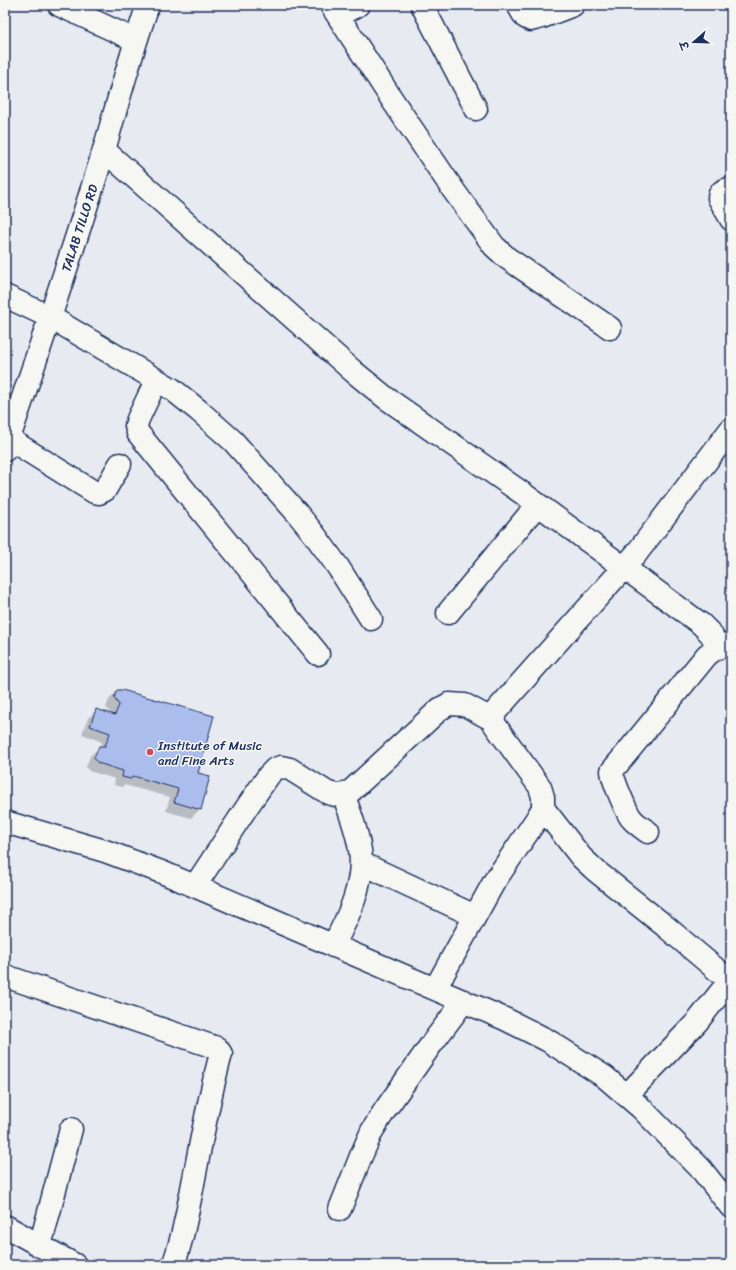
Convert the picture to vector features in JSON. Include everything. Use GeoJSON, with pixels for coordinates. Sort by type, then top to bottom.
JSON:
{"type":"FeatureCollection","features":[{"type":"Feature","properties":{"kind":"street"},"geometry":{"type":"LineString","coordinates":[[59,5],[135,40]]}},
{"type":"Feature","properties":{"kind":"street","name":"TALAB TILLO RD"},"geometry":{"type":"LineString","coordinates":[[7,445],[104,150],[135,40],[148,5]]}},
{"type":"Feature","properties":{"kind":"street"},"geometry":{"type":"LineString","coordinates":[[358,5],[335,11],[423,146],[494,246],[507,258],[610,328]]}},
{"type":"Feature","properties":{"kind":"street"},"geometry":{"type":"LineString","coordinates":[[422,5],[476,109]]}},
{"type":"Feature","properties":{"kind":"street"},"geometry":{"type":"LineString","coordinates":[[518,5],[525,17],[531,20],[542,18],[573,5]]}},
{"type":"Feature","properties":{"kind":"street"},"geometry":{"type":"LineString","coordinates":[[104,150],[354,372],[386,398],[701,624],[725,646],[707,655],[612,771],[613,778],[628,814],[632,820],[648,832]]}},
{"type":"Feature","properties":{"kind":"street"},"geometry":{"type":"LineString","coordinates":[[731,188],[721,192],[719,198],[731,219]]}},
{"type":"Feature","properties":{"kind":"street"},"geometry":{"type":"LineString","coordinates":[[5,296],[50,317],[156,381],[172,389],[198,410],[233,441],[254,463],[314,534],[338,567],[371,619]]}},
{"type":"Feature","properties":{"kind":"street"},"geometry":{"type":"LineString","coordinates":[[156,381],[138,419],[136,426],[138,433],[318,654]]}},
{"type":"Feature","properties":{"kind":"street"},"geometry":{"type":"LineString","coordinates":[[493,720],[496,712],[636,554],[731,429]]}},
{"type":"Feature","properties":{"kind":"street"},"geometry":{"type":"LineString","coordinates":[[7,445],[94,492],[99,493],[105,490],[120,464]]}},
{"type":"Feature","properties":{"kind":"street"},"geometry":{"type":"LineString","coordinates":[[448,613],[537,505]]}},
{"type":"Feature","properties":{"kind":"street"},"geometry":{"type":"LineString","coordinates":[[195,886],[246,807],[269,775],[276,769],[281,767],[290,769],[328,793],[336,795],[343,794],[351,791],[440,708],[449,704],[465,705],[493,720],[495,725],[540,787],[543,797],[543,808],[512,852],[494,882],[435,989]]}},
{"type":"Feature","properties":{"kind":"street"},"geometry":{"type":"LineString","coordinates":[[333,946],[345,924],[352,906],[361,863],[357,834],[343,794]]}},
{"type":"Feature","properties":{"kind":"street"},"geometry":{"type":"LineString","coordinates":[[543,808],[580,857],[730,980],[697,1022],[627,1095]]}},
{"type":"Feature","properties":{"kind":"street"},"geometry":{"type":"LineString","coordinates":[[7,828],[105,851],[195,886],[464,1001],[547,1040],[605,1077],[627,1095],[661,1126],[701,1169],[731,1206]]}},
{"type":"Feature","properties":{"kind":"street"},"geometry":{"type":"LineString","coordinates":[[361,863],[475,916]]}},
{"type":"Feature","properties":{"kind":"street"},"geometry":{"type":"LineString","coordinates":[[5,976],[217,1048],[220,1051],[221,1054],[186,1216],[173,1265]]}},
{"type":"Feature","properties":{"kind":"street"},"geometry":{"type":"LineString","coordinates":[[340,1209],[372,1131],[433,1042],[464,1001]]}},
{"type":"Feature","properties":{"kind":"street"},"geometry":{"type":"LineString","coordinates":[[40,1246],[71,1129]]}},
{"type":"Feature","properties":{"kind":"street"},"geometry":{"type":"LineString","coordinates":[[5,1226],[75,1265]]}},
{"type":"Feature","properties":{"kind":"building","name":"Institute of Music and Fine Arts"},"geometry":{"type":"Polygon","coordinates":[[[117,690],[122,690],[214,716],[198,773],[210,776],[201,810],[174,802],[178,789],[133,776],[131,779],[122,777],[123,771],[98,763],[94,758],[99,746],[105,746],[110,733],[90,726],[96,709],[115,715],[119,705],[114,698],[117,690]]]}},
{"type":"Feature","properties":{"kind":"place","name":"Institute of Music and Fine Arts"},"geometry":{"type":"Point","coordinates":[150,752]}}]}
